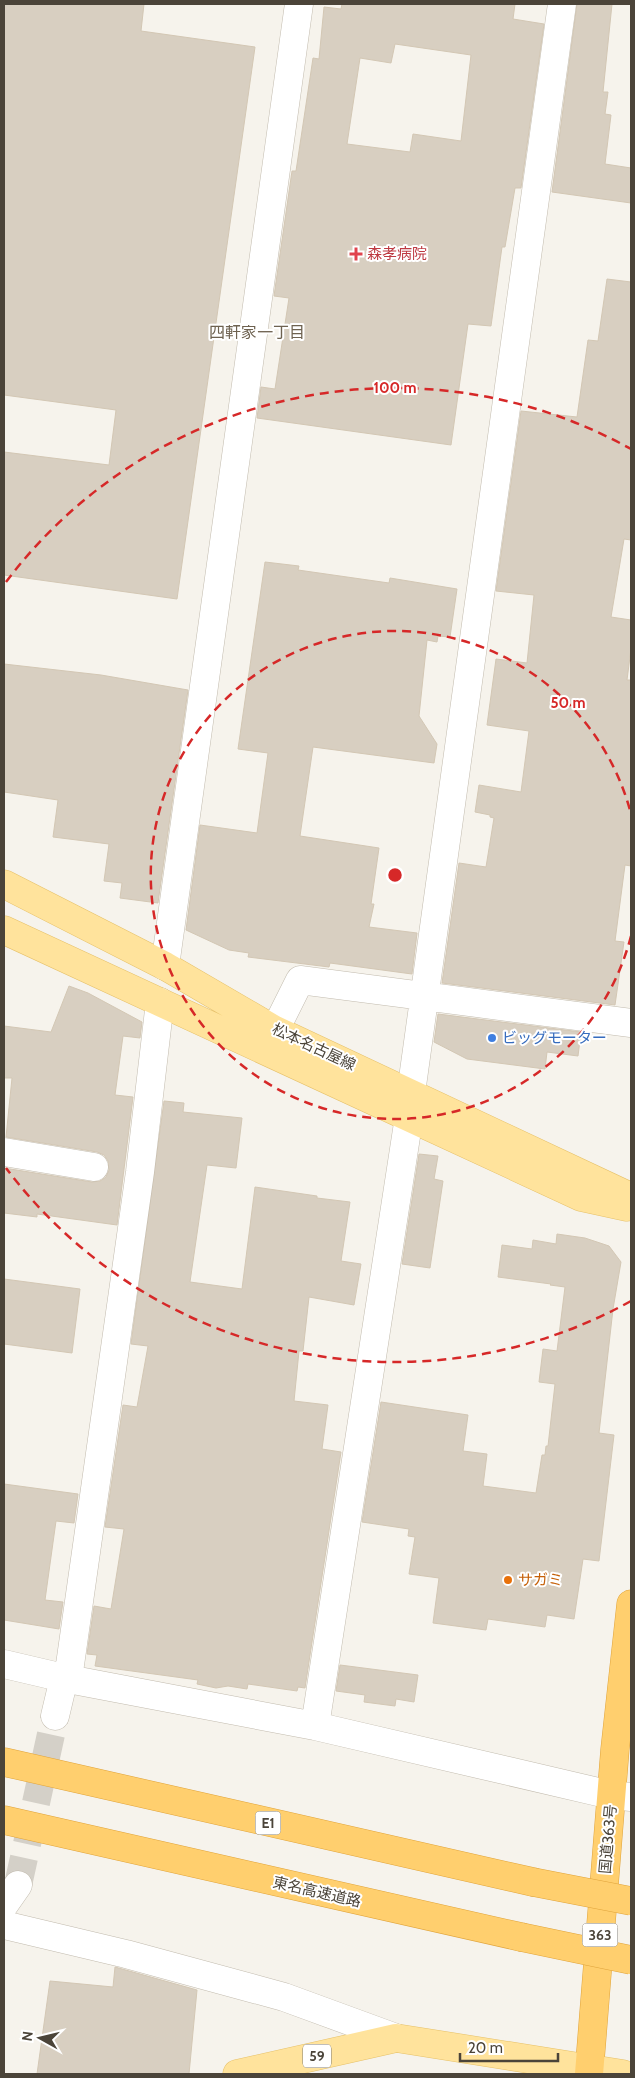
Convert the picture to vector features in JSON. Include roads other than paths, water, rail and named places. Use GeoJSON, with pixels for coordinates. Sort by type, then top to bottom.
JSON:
{"type":"FeatureCollection","features":[{"type":"Feature","properties":{"kind":"highway","name":"国道363号"},"geometry":{"type":"LineString","coordinates":[[589,2072],[621,1796],[631,1604]]}},
{"type":"Feature","properties":{"kind":"highway","name":"E1"},"geometry":{"type":"LineString","coordinates":[[4,1762],[532,1882],[631,1901]]}},
{"type":"Feature","properties":{"kind":"highway","name":"東名高速道路"},"geometry":{"type":"LineString","coordinates":[[4,1820],[521,1937],[631,1960]]}},
{"type":"Feature","properties":{"kind":"main road","name":"松本名古屋線"},"geometry":{"type":"LineString","coordinates":[[4,884],[165,966],[410,1105],[581,1197],[631,1208]]}},
{"type":"Feature","properties":{"kind":"main road","name":"松本名古屋線"},"geometry":{"type":"LineString","coordinates":[[4,930],[160,1002],[631,1197]]}},
{"type":"Feature","properties":{"kind":"main road","name":"59"},"geometry":{"type":"LineString","coordinates":[[237,2074],[396,2038],[589,2072],[623,2074]]}},
{"type":"Feature","properties":{"kind":"street"},"geometry":{"type":"LineString","coordinates":[[165,966],[299,4]]}},
{"type":"Feature","properties":{"kind":"street"},"geometry":{"type":"LineString","coordinates":[[315,1726],[410,1105],[562,4]]}},
{"type":"Feature","properties":{"kind":"street"},"geometry":{"type":"LineString","coordinates":[[275,1030],[300,980],[631,1023]]}},
{"type":"Feature","properties":{"kind":"street"},"geometry":{"type":"LineString","coordinates":[[55,1716],[66,1678],[140,1172],[160,1002]]}},
{"type":"Feature","properties":{"kind":"street"},"geometry":{"type":"LineString","coordinates":[[4,1152],[94,1166]]}},
{"type":"Feature","properties":{"kind":"street"},"geometry":{"type":"LineString","coordinates":[[4,1664],[66,1678],[315,1726],[621,1796]]}},
{"type":"Feature","properties":{"kind":"street"},"geometry":{"type":"LineString","coordinates":[[4,1925],[126,1954],[284,1997],[396,2038]]}},
{"type":"Feature","properties":{"kind":"tunnel"},"geometry":{"type":"LineString","coordinates":[[18,1885],[55,1716]]}},
{"type":"Feature","properties":{"kind":"place","name":"森孝病院"},"geometry":{"type":"Point","coordinates":[356,254]}},
{"type":"Feature","properties":{"kind":"place","name":"ビッグモーター"},"geometry":{"type":"Point","coordinates":[492,1038]}},
{"type":"Feature","properties":{"kind":"place","name":"サガミ"},"geometry":{"type":"Point","coordinates":[508,1580]}},
{"type":"Feature","properties":{"kind":"district","name":"四軒家一丁目"},"geometry":{"type":"Point","coordinates":[257,332]}}]}
